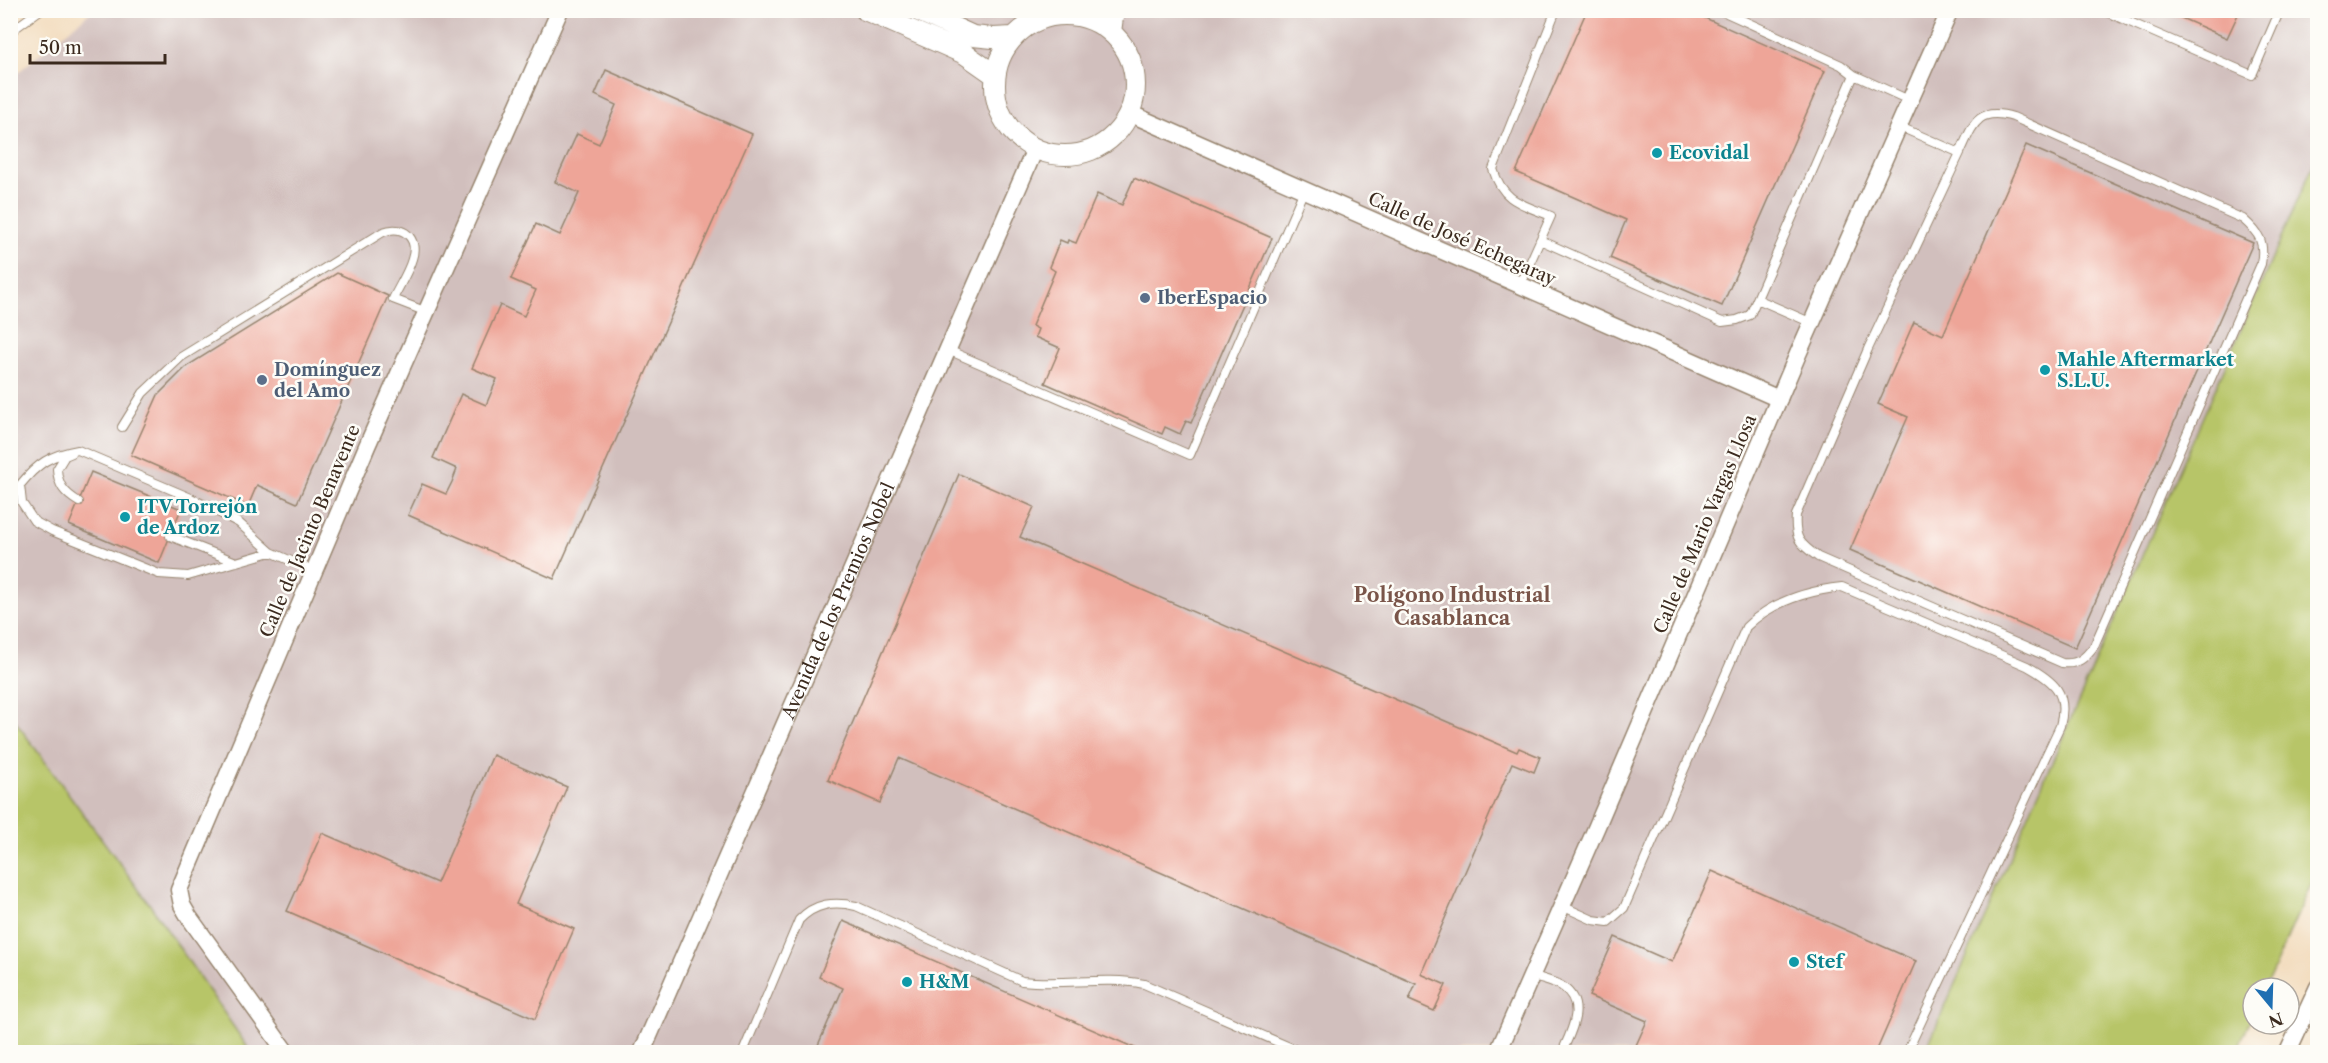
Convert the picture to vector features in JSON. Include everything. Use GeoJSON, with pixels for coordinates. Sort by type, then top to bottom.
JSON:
{"type":"FeatureCollection","features":[{"type":"Feature","properties":{"kind":"street","name":"Calle de Jacinto Benavente"},"geometry":{"type":"LineString","coordinates":[[286,1053],[189,917],[182,905],[179,890],[314,571],[560,10]]}},
{"type":"Feature","properties":{"kind":"street"},"geometry":{"type":"LineString","coordinates":[[865,10],[965,54],[995,75]]}},
{"type":"Feature","properties":{"kind":"street"},"geometry":{"type":"LineString","coordinates":[[916,10],[974,36],[1013,37]]}},
{"type":"Feature","properties":{"kind":"street"},"geometry":{"type":"LineString","coordinates":[[1111,32],[1114,10]]}},
{"type":"Feature","properties":{"kind":"street","name":"Calle de Mario Vargas Llosa"},"geometry":{"type":"LineString","coordinates":[[1498,1053],[1779,399],[1950,10]]}},
{"type":"Feature","properties":{"kind":"street"},"geometry":{"type":"LineString","coordinates":[[1074,13],[1111,32],[1126,51],[1133,68],[1135,91],[1129,113],[1119,131],[1100,146],[1068,155],[1035,149],[1017,138],[1005,122],[996,100],[995,75],[1000,57],[1013,37],[1036,21],[1074,13]]}},
{"type":"Feature","properties":{"kind":"street","name":"Calle de José Echegaray"},"geometry":{"type":"LineString","coordinates":[[1129,113],[1779,399]]}},
{"type":"Feature","properties":{"kind":"street","name":"Avenida de los Premios Nobel"},"geometry":{"type":"LineString","coordinates":[[642,1053],[1035,149]]}},
{"type":"Feature","properties":{"kind":"street"},"geometry":{"type":"LineString","coordinates":[[2288,1053],[2318,987]]}},
{"type":"Feature","properties":{"kind":"lane"},"geometry":{"type":"LineString","coordinates":[[10,31],[38,10]]}},
{"type":"Feature","properties":{"kind":"lane"},"geometry":{"type":"LineString","coordinates":[[1520,286],[1551,216],[1505,195],[1496,182],[1492,169],[1556,10]]}},
{"type":"Feature","properties":{"kind":"lane"},"geometry":{"type":"LineString","coordinates":[[1720,10],[1841,65],[1854,75],[1911,101]]}},
{"type":"Feature","properties":{"kind":"lane"},"geometry":{"type":"LineString","coordinates":[[2102,10],[2252,75],[2280,10]]}},
{"type":"Feature","properties":{"kind":"lane"},"geometry":{"type":"LineString","coordinates":[[1540,240],[1722,322],[1750,315],[1854,75]]}},
{"type":"Feature","properties":{"kind":"lane"},"geometry":{"type":"LineString","coordinates":[[1996,112],[2013,117],[2243,219],[2261,240],[2263,250],[2256,275],[2094,646],[2084,658],[2072,664],[2062,663],[1818,557],[1801,544],[1795,530],[1796,515],[1859,369],[1960,153],[1974,124],[1983,115],[1996,112]]}},
{"type":"Feature","properties":{"kind":"lane"},"geometry":{"type":"LineString","coordinates":[[1898,126],[1960,153]]}},
{"type":"Feature","properties":{"kind":"lane"},"geometry":{"type":"LineString","coordinates":[[948,350],[1190,455],[1304,190]]}},
{"type":"Feature","properties":{"kind":"lane"},"geometry":{"type":"LineString","coordinates":[[122,427],[143,393],[181,357],[373,238],[393,228],[404,230],[410,236],[413,258],[393,299],[427,312]]}},
{"type":"Feature","properties":{"kind":"lane"},"geometry":{"type":"LineString","coordinates":[[1757,299],[1812,323]]}},
{"type":"Feature","properties":{"kind":"lane"},"geometry":{"type":"LineString","coordinates":[[271,552],[188,576],[159,574],[52,531],[34,521],[22,503],[20,485],[35,466],[58,454],[78,450],[191,498],[238,523],[271,552],[314,571]]}},
{"type":"Feature","properties":{"kind":"lane"},"geometry":{"type":"LineString","coordinates":[[78,450],[65,456],[57,469],[58,483],[67,495],[79,501]]}},
{"type":"Feature","properties":{"kind":"lane"},"geometry":{"type":"LineString","coordinates":[[170,536],[237,563]]}},
{"type":"Feature","properties":{"kind":"lane"},"geometry":{"type":"LineString","coordinates":[[1562,906],[1593,920],[1608,922],[1624,908],[1746,627],[1760,612],[1820,590],[1842,587],[2005,656],[2047,677],[2059,692],[2065,710],[2060,726],[1908,1053]]}},
{"type":"Feature","properties":{"kind":"lane"},"geometry":{"type":"LineString","coordinates":[[743,1053],[799,920],[808,911],[821,905],[839,902],[856,906],[1022,981],[1041,984],[1123,980],[1144,984],[1301,1053]]}},
{"type":"Feature","properties":{"kind":"lane"},"geometry":{"type":"LineString","coordinates":[[1532,975],[1563,987],[1574,999],[1577,1019],[1562,1053]]}},
{"type":"Feature","properties":{"kind":"shaded area"},"geometry":{"type":"Polygon","coordinates":[[[93,10],[2317,10],[2318,156],[1925,1052],[251,1052],[148,902],[11,714],[10,79],[93,10]]]}},
{"type":"Feature","properties":{"kind":"green space"},"geometry":{"type":"Polygon","coordinates":[[[2317,156],[2317,871],[2270,976],[2241,976],[2241,1036],[2243,1036],[2236,1052],[1925,1052],[2317,156]]]}},
{"type":"Feature","properties":{"kind":"green space"},"geometry":{"type":"Polygon","coordinates":[[[10,714],[148,902],[251,1052],[11,1052],[10,714]]]}},
{"type":"Feature","properties":{"kind":"building","name":"Ecovidal"},"geometry":{"type":"Polygon","coordinates":[[[1587,10],[1687,10],[1825,71],[1722,306],[1610,258],[1626,220],[1516,172],[1587,10]]]}},
{"type":"Feature","properties":{"kind":"building"},"geometry":{"type":"Polygon","coordinates":[[[2163,10],[2240,10],[2227,38],[2163,10]]]}},
{"type":"Feature","properties":{"kind":"building"},"geometry":{"type":"Polygon","coordinates":[[[606,70],[752,134],[554,579],[408,515],[422,484],[446,494],[452,482],[457,469],[433,458],[461,394],[486,405],[497,379],[472,368],[500,305],[524,316],[536,290],[511,279],[536,224],[560,235],[579,193],[555,182],[577,134],[599,144],[616,105],[595,95],[606,70]]]}},
{"type":"Feature","properties":{"kind":"building","name":"Mahle Aftermarket S.L.U."},"geometry":{"type":"Polygon","coordinates":[[[2026,145],[2253,243],[2075,648],[1850,550],[1908,417],[1878,404],[1914,322],[1943,335],[2026,145]]]}},
{"type":"Feature","properties":{"kind":"building","name":"IberEspacio"},"geometry":{"type":"Polygon","coordinates":[[[1134,178],[1272,238],[1191,423],[1186,421],[1180,434],[1165,427],[1162,434],[1045,383],[1060,348],[1035,337],[1038,329],[1032,326],[1055,271],[1049,267],[1060,240],[1076,243],[1097,194],[1122,205],[1134,178]]]}},
{"type":"Feature","properties":{"kind":"building","name":"Domínguez del Amo"},"geometry":{"type":"Polygon","coordinates":[[[337,273],[388,296],[297,503],[257,485],[248,506],[131,455],[158,395],[187,366],[337,273]]]}},
{"type":"Feature","properties":{"kind":"building","name":"ITV Torrejón de Ardoz"},"geometry":{"type":"Polygon","coordinates":[[[91,472],[181,509],[159,563],[69,525],[91,472]]]}},
{"type":"Feature","properties":{"kind":"building"},"geometry":{"type":"Polygon","coordinates":[[[959,474],[1034,507],[1020,537],[1517,752],[1519,748],[1540,757],[1534,772],[1512,763],[1421,974],[1446,985],[1434,1011],[1409,1000],[1416,984],[899,758],[880,803],[828,780],[959,474]]]}},
{"type":"Feature","properties":{"kind":"building"},"geometry":{"type":"Polygon","coordinates":[[[493,755],[567,787],[516,904],[574,929],[535,1019],[287,911],[322,833],[437,883],[493,755]]]}},
{"type":"Feature","properties":{"kind":"building","name":"Stef"},"geometry":{"type":"Polygon","coordinates":[[[1712,871],[1916,961],[1876,1052],[1633,1052],[1647,1021],[1589,996],[1615,937],[1672,962],[1712,871]]]}},
{"type":"Feature","properties":{"kind":"building","name":"H&M"},"geometry":{"type":"Polygon","coordinates":[[[843,921],[1144,1052],[815,1052],[843,988],[819,977],[843,921]]]}},
{"type":"Feature","properties":{"kind":"place","name":"Ecovidal"},"geometry":{"type":"Point","coordinates":[1657,153]}},
{"type":"Feature","properties":{"kind":"place","name":"IberEspacio"},"geometry":{"type":"Point","coordinates":[1145,298]}},
{"type":"Feature","properties":{"kind":"place","name":"Mahle Aftermarket S.L.U."},"geometry":{"type":"Point","coordinates":[2045,370]}},
{"type":"Feature","properties":{"kind":"place","name":"Domínguez del Amo"},"geometry":{"type":"Point","coordinates":[262,380]}},
{"type":"Feature","properties":{"kind":"place","name":"ITV Torrejón de Ardoz"},"geometry":{"type":"Point","coordinates":[125,517]}},
{"type":"Feature","properties":{"kind":"place","name":"Stef"},"geometry":{"type":"Point","coordinates":[1794,962]}},
{"type":"Feature","properties":{"kind":"place","name":"H&M"},"geometry":{"type":"Point","coordinates":[907,982]}},
{"type":"Feature","properties":{"kind":"district","name":"Polígono Industrial Casablanca"},"geometry":{"type":"Point","coordinates":[1452,606]}}]}
